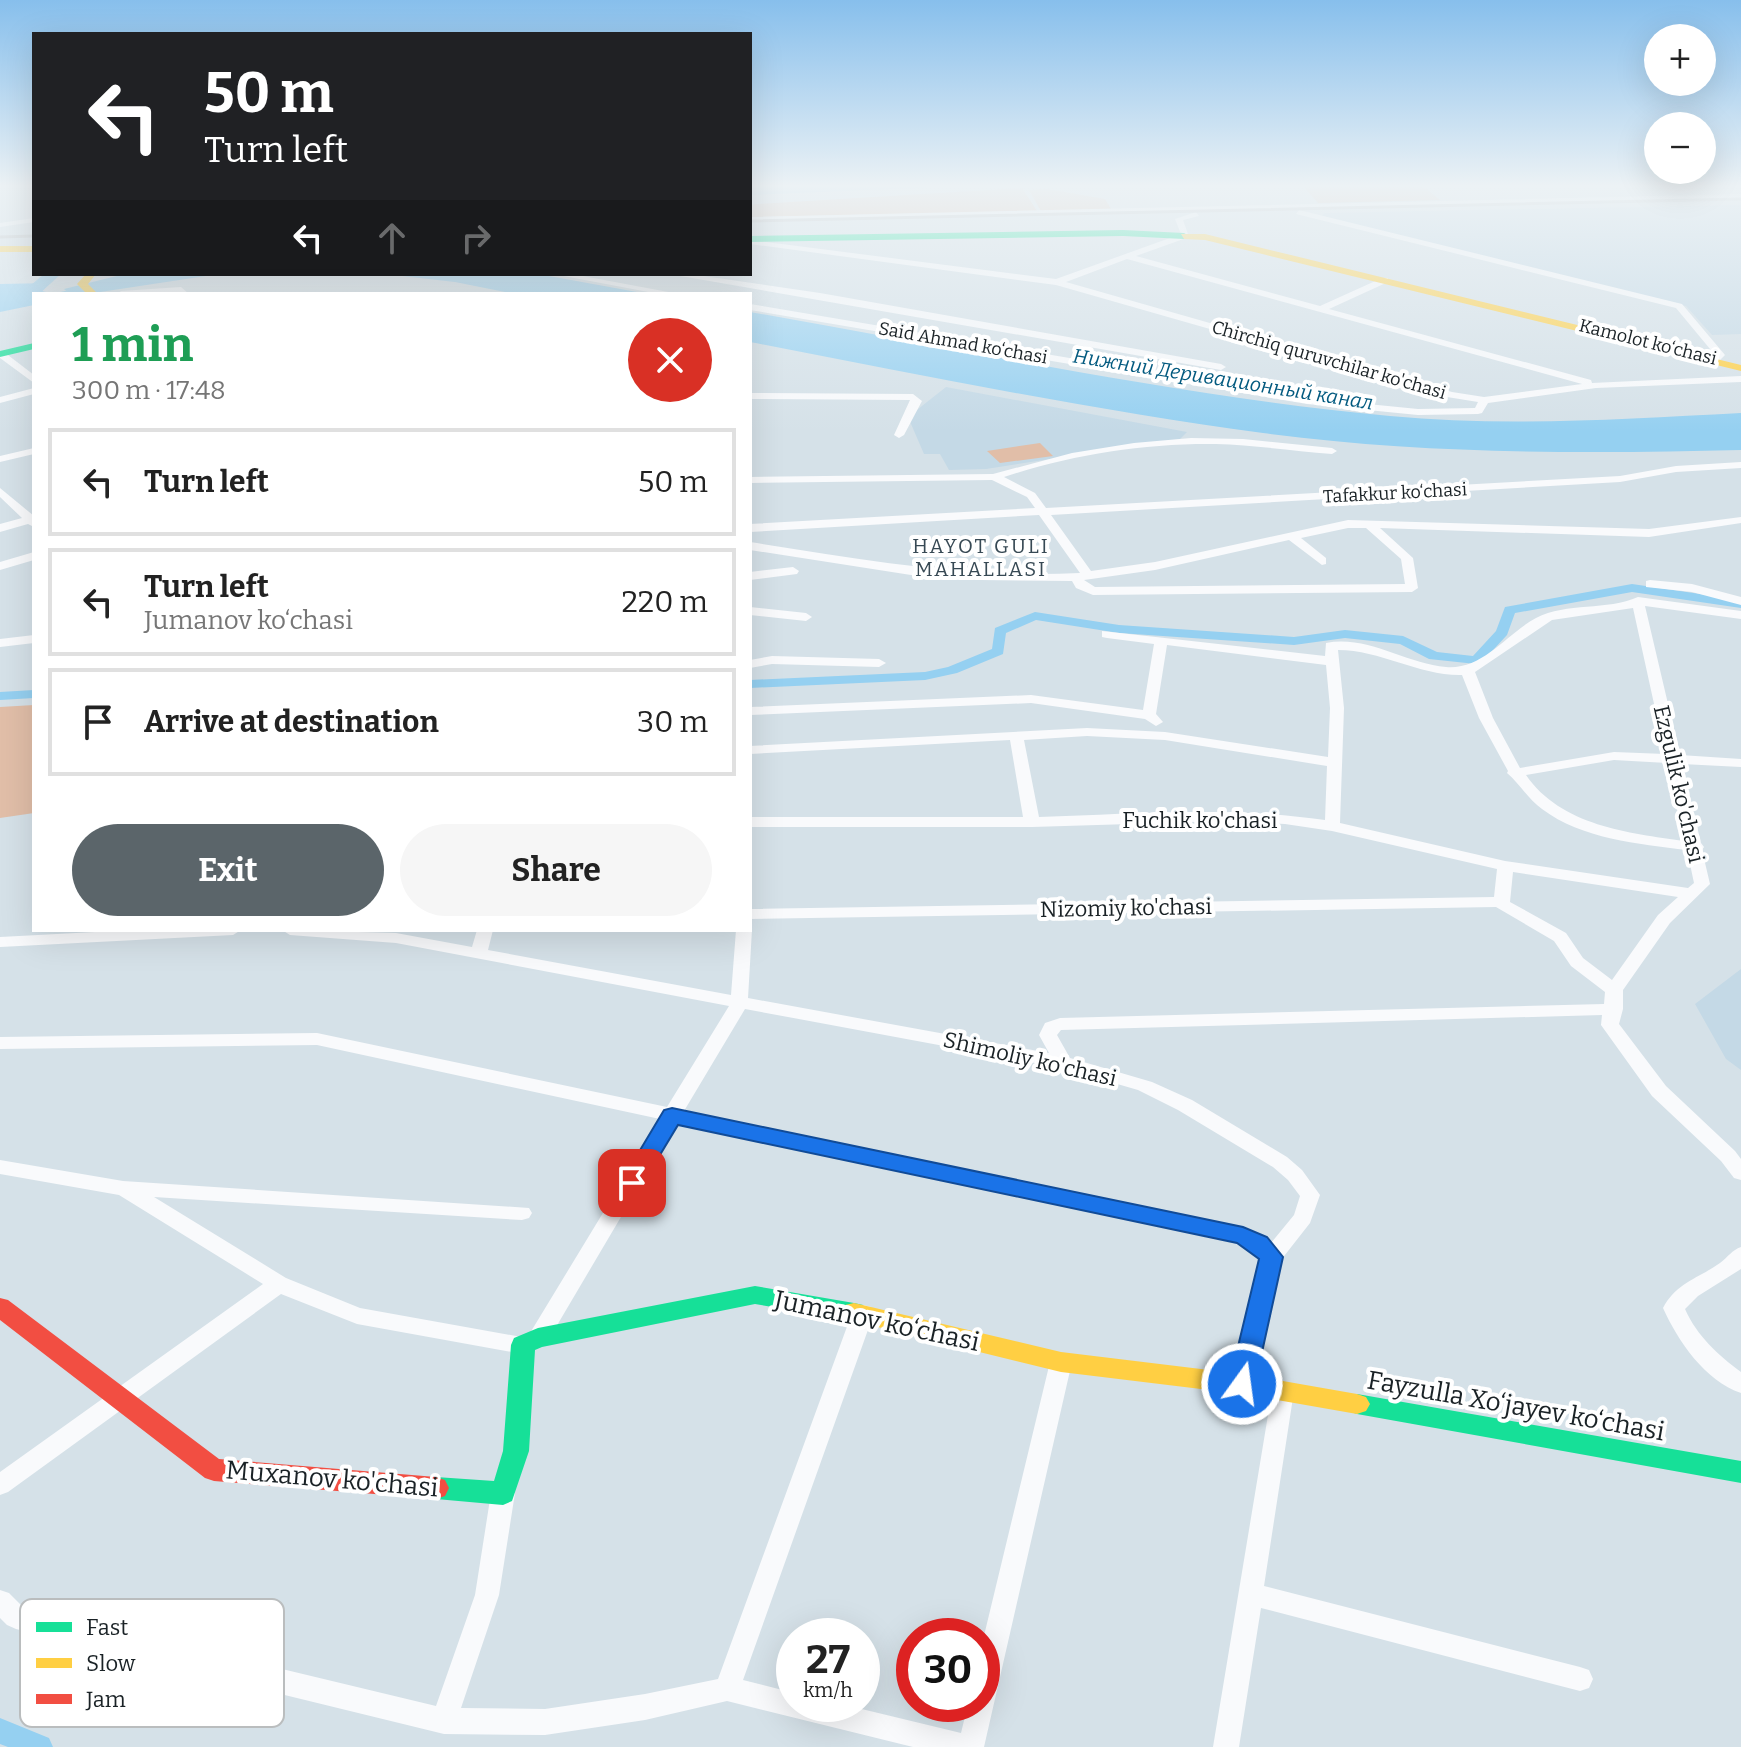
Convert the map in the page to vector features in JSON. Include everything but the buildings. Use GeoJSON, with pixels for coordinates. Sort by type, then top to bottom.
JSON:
{"type":"FeatureCollection","features":[{"type":"Feature","properties":{"kind":"main road"},"geometry":{"type":"LineString","coordinates":[[1339,269],[1733,365]]}},
{"type":"Feature","properties":{"kind":"main road"},"geometry":{"type":"LineString","coordinates":[[1350,269],[1474,301]]}},
{"type":"Feature","properties":{"kind":"main road"},"geometry":{"type":"LineString","coordinates":[[1,354],[32,346]]}},
{"type":"Feature","properties":{"kind":"main road","name":"Jumanov ko‘chasi"},"geometry":{"type":"LineString","coordinates":[[530,1342],[755,1295],[863,1313],[1061,1362],[1283,1391]]}},
{"type":"Feature","properties":{"kind":"main road","name":"Muxanov ko'chasi"},"geometry":{"type":"LineString","coordinates":[[0,1307],[214,1470],[503,1493]]}},
{"type":"Feature","properties":{"kind":"main road"},"geometry":{"type":"LineString","coordinates":[[503,1493],[516,1451],[530,1342]]}},
{"type":"Feature","properties":{"kind":"main road","name":"Fayzulla Xo‘jayev ko‘chasi"},"geometry":{"type":"LineString","coordinates":[[1283,1391],[1741,1472]]}},
{"type":"Feature","properties":{"kind":"street","name":"Chirchiq quruvchilar ko'chasi"},"geometry":{"type":"LineString","coordinates":[[961,269],[1057,282],[1451,395],[1484,400]]}},
{"type":"Feature","properties":{"kind":"street"},"geometry":{"type":"LineString","coordinates":[[1057,282],[1096,269]]}},
{"type":"Feature","properties":{"kind":"street"},"geometry":{"type":"LineString","coordinates":[[1172,269],[1596,385]]}},
{"type":"Feature","properties":{"kind":"street"},"geometry":{"type":"LineString","coordinates":[[1528,269],[1679,306],[1720,355],[1733,365]]}},
{"type":"Feature","properties":{"kind":"street"},"geometry":{"type":"LineString","coordinates":[[569,276],[663,292]]}},
{"type":"Feature","properties":{"kind":"street","name":"Said Ahmad ko‘chasi"},"geometry":{"type":"LineString","coordinates":[[687,276],[820,296],[1221,367]]}},
{"type":"Feature","properties":{"kind":"street"},"geometry":{"type":"LineString","coordinates":[[1321,309],[1385,280]]}},
{"type":"Feature","properties":{"kind":"street"},"geometry":{"type":"LineString","coordinates":[[710,292],[728,282]]}},
{"type":"Feature","properties":{"kind":"street"},"geometry":{"type":"LineString","coordinates":[[752,297],[767,288]]}},
{"type":"Feature","properties":{"kind":"street"},"geometry":{"type":"LineString","coordinates":[[137,292],[161,289],[183,292]]}},
{"type":"Feature","properties":{"kind":"street"},"geometry":{"type":"LineString","coordinates":[[792,314],[820,296]]}},
{"type":"Feature","properties":{"kind":"street"},"geometry":{"type":"LineString","coordinates":[[852,324],[876,306]]}},
{"type":"Feature","properties":{"kind":"street","name":"Said Ahmad ko‘chasi"},"geometry":{"type":"LineString","coordinates":[[752,307],[1307,401],[1418,412],[1478,411],[1484,400],[1596,385],[1741,379]]}},
{"type":"Feature","properties":{"kind":"street"},"geometry":{"type":"LineString","coordinates":[[884,330],[908,311]]}},
{"type":"Feature","properties":{"kind":"street"},"geometry":{"type":"LineString","coordinates":[[930,337],[957,320]]}},
{"type":"Feature","properties":{"kind":"street"},"geometry":{"type":"LineString","coordinates":[[958,342],[987,325]]}},
{"type":"Feature","properties":{"kind":"street"},"geometry":{"type":"LineString","coordinates":[[1019,352],[1042,335]]}},
{"type":"Feature","properties":{"kind":"street"},"geometry":{"type":"LineString","coordinates":[[1074,362],[1094,344]]}},
{"type":"Feature","properties":{"kind":"street"},"geometry":{"type":"LineString","coordinates":[[1107,367],[1123,349]]}},
{"type":"Feature","properties":{"kind":"street"},"geometry":{"type":"LineString","coordinates":[[1,354],[32,378]]}},
{"type":"Feature","properties":{"kind":"street"},"geometry":{"type":"LineString","coordinates":[[1150,374],[1167,357]]}},
{"type":"Feature","properties":{"kind":"street"},"geometry":{"type":"LineString","coordinates":[[1194,382],[1209,365]]}},
{"type":"Feature","properties":{"kind":"street"},"geometry":{"type":"LineString","coordinates":[[0,400],[32,392]]}},
{"type":"Feature","properties":{"kind":"street"},"geometry":{"type":"LineString","coordinates":[[752,396],[913,397],[917,401],[899,435]]}},
{"type":"Feature","properties":{"kind":"street"},"geometry":{"type":"LineString","coordinates":[[752,480],[994,477],[1040,464],[1212,441],[1332,451]]}},
{"type":"Feature","properties":{"kind":"street"},"geometry":{"type":"LineString","coordinates":[[0,459],[32,451]]}},
{"type":"Feature","properties":{"kind":"street","name":"Tafakkur ko‘chasi"},"geometry":{"type":"LineString","coordinates":[[752,528],[1047,514],[1620,479],[1676,469],[1741,465]]}},
{"type":"Feature","properties":{"kind":"street"},"geometry":{"type":"LineString","coordinates":[[994,477],[1022,488],[1047,514],[1082,576],[1080,585],[1093,591],[1412,588],[1407,558],[1370,526]]}},
{"type":"Feature","properties":{"kind":"street"},"geometry":{"type":"LineString","coordinates":[[0,491],[32,519]]}},
{"type":"Feature","properties":{"kind":"street"},"geometry":{"type":"LineString","coordinates":[[0,528],[32,520]]}},
{"type":"Feature","properties":{"kind":"street"},"geometry":{"type":"LineString","coordinates":[[752,546],[911,571],[981,576],[1082,576],[1155,566],[1348,524],[1649,533],[1741,520]]}},
{"type":"Feature","properties":{"kind":"street"},"geometry":{"type":"LineString","coordinates":[[1290,535],[1322,561]]}},
{"type":"Feature","properties":{"kind":"street"},"geometry":{"type":"LineString","coordinates":[[0,566],[32,557]]}},
{"type":"Feature","properties":{"kind":"street"},"geometry":{"type":"LineString","coordinates":[[752,576],[793,571]]}},
{"type":"Feature","properties":{"kind":"street"},"geometry":{"type":"LineString","coordinates":[[1650,584],[1692,588],[1741,601]]}},
{"type":"Feature","properties":{"kind":"street"},"geometry":{"type":"LineString","coordinates":[[1332,826],[1337,708],[1329,648],[1336,645],[1372,648],[1423,669],[1468,672],[1542,620],[1638,601],[1687,604],[1741,615]]}},
{"type":"Feature","properties":{"kind":"street","name":"Ezgulik ko'chasi"},"geometry":{"type":"LineString","coordinates":[[1614,999],[1664,919],[1702,884],[1696,847],[1671,758],[1638,601]]}},
{"type":"Feature","properties":{"kind":"street"},"geometry":{"type":"LineString","coordinates":[[752,611],[806,617]]}},
{"type":"Feature","properties":{"kind":"street"},"geometry":{"type":"LineString","coordinates":[[1107,634],[1330,661]]}},
{"type":"Feature","properties":{"kind":"street"},"geometry":{"type":"LineString","coordinates":[[0,643],[32,639]]}},
{"type":"Feature","properties":{"kind":"street"},"geometry":{"type":"LineString","coordinates":[[1149,715],[1161,641]]}},
{"type":"Feature","properties":{"kind":"street"},"geometry":{"type":"LineString","coordinates":[[752,664],[772,660],[879,663]]}},
{"type":"Feature","properties":{"kind":"street"},"geometry":{"type":"LineString","coordinates":[[1468,672],[1484,715],[1514,773],[1549,811],[1574,824],[1619,836],[1696,847]]}},
{"type":"Feature","properties":{"kind":"street"},"geometry":{"type":"LineString","coordinates":[[752,711],[1031,699],[1149,715],[1171,737]]}},
{"type":"Feature","properties":{"kind":"street"},"geometry":{"type":"LineString","coordinates":[[752,750],[1087,732],[1171,737],[1335,763]]}},
{"type":"Feature","properties":{"kind":"street"},"geometry":{"type":"LineString","coordinates":[[1016,735],[1032,822]]}},
{"type":"Feature","properties":{"kind":"street"},"geometry":{"type":"LineString","coordinates":[[1514,773],[1614,756],[1741,763]]}},
{"type":"Feature","properties":{"kind":"street","name":"Fuchik ko'chasi"},"geometry":{"type":"LineString","coordinates":[[752,822],[1032,822],[1228,816],[1332,826],[1505,866],[1692,894]]}},
{"type":"Feature","properties":{"kind":"street"},"geometry":{"type":"LineString","coordinates":[[1505,866],[1501,902],[1560,937],[1577,962],[1614,999]]}},
{"type":"Feature","properties":{"kind":"street","name":"Nizomiy ko'chasi"},"geometry":{"type":"LineString","coordinates":[[752,914],[1501,902]]}},
{"type":"Feature","properties":{"kind":"street"},"geometry":{"type":"LineString","coordinates":[[0,942],[194,932]]}},
{"type":"Feature","properties":{"kind":"street","name":"Shimoliy ko'chasi"},"geometry":{"type":"LineString","coordinates":[[316,932],[396,938],[1063,1062],[1145,1086],[1185,1105],[1295,1175],[1310,1195],[1303,1218],[1271,1257]]}},
{"type":"Feature","properties":{"kind":"street"},"geometry":{"type":"LineString","coordinates":[[479,954],[484,932]]}},
{"type":"Feature","properties":{"kind":"street"},"geometry":{"type":"LineString","coordinates":[[530,1342],[739,1004],[744,932]]}},
{"type":"Feature","properties":{"kind":"street"},"geometry":{"type":"LineString","coordinates":[[1063,1062],[1048,1035],[1051,1027],[1060,1024],[1614,999]]}},
{"type":"Feature","properties":{"kind":"street"},"geometry":{"type":"LineString","coordinates":[[1614,999],[1610,1025],[1659,1091],[1728,1156],[1741,1173]]}},
{"type":"Feature","properties":{"kind":"street"},"geometry":{"type":"LineString","coordinates":[[0,1043],[317,1039],[1243,1236],[1259,1244],[1271,1257],[1242,1384]]}},
{"type":"Feature","properties":{"kind":"street"},"geometry":{"type":"LineString","coordinates":[[0,1167],[123,1188],[522,1213]]}},
{"type":"Feature","properties":{"kind":"street","name":"Jumanov ko‘chasi"},"geometry":{"type":"LineString","coordinates":[[123,1188],[279,1284],[357,1316],[530,1342]]}},
{"type":"Feature","properties":{"kind":"street"},"geometry":{"type":"LineString","coordinates":[[1741,1255],[1732,1267],[1685,1291],[1674,1308],[1682,1331],[1712,1363],[1741,1384]]}},
{"type":"Feature","properties":{"kind":"street"},"geometry":{"type":"LineString","coordinates":[[0,1485],[279,1284]]}},
{"type":"Feature","properties":{"kind":"street"},"geometry":{"type":"LineString","coordinates":[[727,1689],[863,1313]]}},
{"type":"Feature","properties":{"kind":"street"},"geometry":{"type":"LineString","coordinates":[[1000,1620],[1061,1362]]}},
{"type":"Feature","properties":{"kind":"street"},"geometry":{"type":"LineString","coordinates":[[1226,1747],[1283,1391]]}},
{"type":"Feature","properties":{"kind":"street"},"geometry":{"type":"LineString","coordinates":[[444,1721],[487,1595],[503,1493]]}},
{"type":"Feature","properties":{"kind":"street"},"geometry":{"type":"LineString","coordinates":[[1251,1594],[1580,1679]]}},
{"type":"Feature","properties":{"kind":"street"},"geometry":{"type":"LineString","coordinates":[[0,1601],[20,1618]]}},
{"type":"Feature","properties":{"kind":"street"},"geometry":{"type":"LineString","coordinates":[[284,1682],[444,1721],[545,1722],[645,1707],[727,1689],[968,1747],[975,1722]]}},
{"type":"Feature","properties":{"kind":"shaded area"},"geometry":{"type":"Polygon","coordinates":[[[1532,269],[1741,269],[1741,334],[1712,335],[1686,306],[1532,269]]]}},
{"type":"Feature","properties":{"kind":"shaded area"},"geometry":{"type":"Polygon","coordinates":[[[946,387],[1187,432],[1180,439],[986,469],[949,470],[940,454],[924,454],[908,417],[946,387]]]}},
{"type":"Feature","properties":{"kind":"shaded area"},"geometry":{"type":"Polygon","coordinates":[[[1040,443],[1053,456],[1000,463],[987,451],[1040,443]]]}},
{"type":"Feature","properties":{"kind":"shaded area"},"geometry":{"type":"Polygon","coordinates":[[[32,705],[32,813],[0,818],[0,707],[32,705]]]}},
{"type":"Feature","properties":{"kind":"shaded area"},"geometry":{"type":"Polygon","coordinates":[[[1741,969],[1741,1070],[1726,1059],[1695,1004],[1741,969]]]}},
{"type":"Feature","properties":{"kind":"water"},"geometry":{"type":"Polygon","coordinates":[[[117,276],[206,276],[100,292],[68,292],[64,289],[117,276]]]}},
{"type":"Feature","properties":{"kind":"water"},"geometry":{"type":"Polygon","coordinates":[[[402,276],[549,276],[637,292],[505,292],[402,276]]]}},
{"type":"Feature","properties":{"kind":"water"},"geometry":{"type":"Polygon","coordinates":[[[50,283],[42,291],[46,292],[32,292],[32,305],[0,312],[0,284],[50,283]]]}},
{"type":"Feature","properties":{"kind":"water"},"geometry":{"type":"Polygon","coordinates":[[[752,312],[1229,397],[1390,416],[1521,421],[1741,413],[1741,450],[1502,451],[1322,440],[1199,424],[752,342],[752,312]]]}},
{"type":"Feature","properties":{"kind":"waterway"},"geometry":{"type":"LineString","coordinates":[[32,292],[51,276]]}},
{"type":"Feature","properties":{"kind":"waterway","name":"Нижний Деривационный канал"},"geometry":{"type":"LineString","coordinates":[[68,292],[86,289]]}},
{"type":"Feature","properties":{"kind":"waterway"},"geometry":{"type":"LineString","coordinates":[[23,300],[32,292]]}},
{"type":"Feature","properties":{"kind":"waterway"},"geometry":{"type":"LineString","coordinates":[[752,684],[925,676],[952,670],[998,651],[1000,631],[1035,616],[1119,629],[1294,641],[1345,634],[1403,640],[1434,656],[1476,660],[1502,632],[1510,610],[1632,588],[1741,604]]}},
{"type":"Feature","properties":{"kind":"waterway"},"geometry":{"type":"LineString","coordinates":[[0,696],[32,694]]}},
{"type":"Feature","properties":{"kind":"waterway"},"geometry":{"type":"LineString","coordinates":[[0,1731],[40,1747]]}},
{"type":"Feature","properties":{"kind":"traffic: fast"},"geometry":{"type":"LineString","coordinates":[[0,354],[32,346]]}},
{"type":"Feature","properties":{"kind":"traffic: fast"},"geometry":{"type":"LineString","coordinates":[[436,1488],[503,1493],[516,1451],[523,1345],[538,1338],[755,1295],[854,1312]]}},
{"type":"Feature","properties":{"kind":"traffic: fast"},"geometry":{"type":"LineString","coordinates":[[1357,1404],[1741,1472]]}},
{"type":"Feature","properties":{"kind":"traffic: slow"},"geometry":{"type":"LineString","coordinates":[[1334,269],[1741,368]]}},
{"type":"Feature","properties":{"kind":"traffic: slow"},"geometry":{"type":"LineString","coordinates":[[89,276],[82,284],[91,292]]}},
{"type":"Feature","properties":{"kind":"traffic: slow"},"geometry":{"type":"LineString","coordinates":[[854,1312],[1061,1362],[1242,1384],[1357,1404]]}},
{"type":"Feature","properties":{"kind":"traffic: jam"},"geometry":{"type":"LineString","coordinates":[[0,1307],[214,1470],[436,1488]]}},
{"type":"Feature","properties":{"kind":"district","name":"HAYOT GULI MAHALLASI"},"geometry":{"type":"Point","coordinates":[981,558]}},
{"type":"Feature","properties":{"kind":"route"},"geometry":{"type":"LineString","coordinates":[[632,1183],[672,1116],[1243,1236],[1259,1244],[1271,1257],[1242,1384]]}}]}
